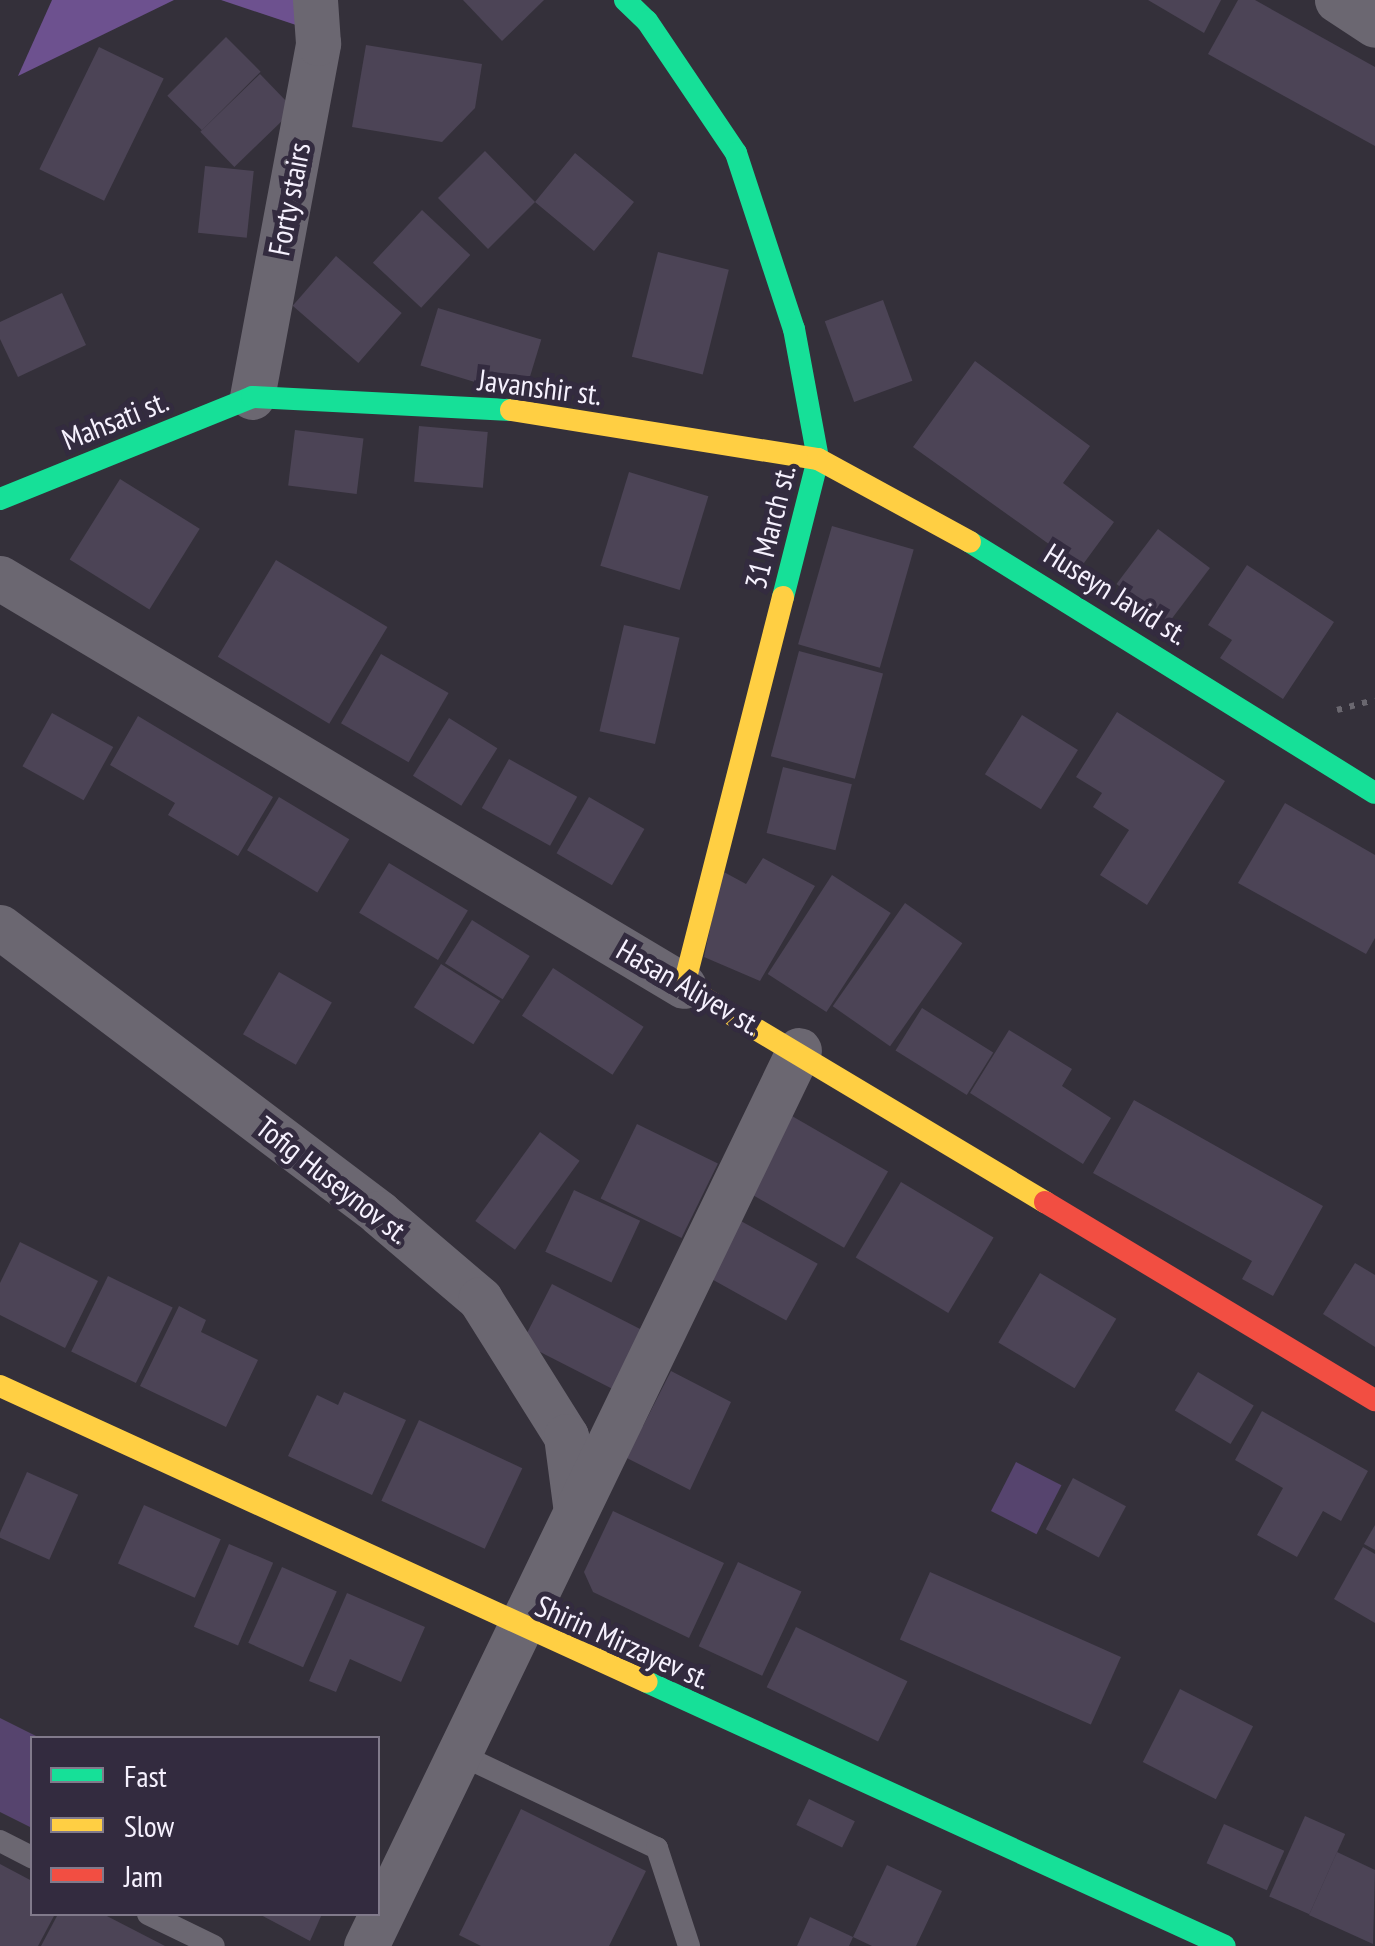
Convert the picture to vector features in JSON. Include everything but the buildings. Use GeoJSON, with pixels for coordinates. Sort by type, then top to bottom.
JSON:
{"type":"FeatureCollection","features":[{"type":"Feature","properties":{"kind":"street","name":"Forty stairs"},"geometry":{"type":"LineString","coordinates":[[252,397],[318,43],[315,0]]}},
{"type":"Feature","properties":{"kind":"street","name":"31 March st."},"geometry":{"type":"LineString","coordinates":[[625,0],[647,21],[736,152],[794,329],[818,459],[684,986]]}},
{"type":"Feature","properties":{"kind":"street"},"geometry":{"type":"LineString","coordinates":[[1337,0],[1375,25]]}},
{"type":"Feature","properties":{"kind":"street","name":"Javanshir st."},"geometry":{"type":"LineString","coordinates":[[252,397],[503,409],[818,459]]}},
{"type":"Feature","properties":{"kind":"street","name":"Mahsati st."},"geometry":{"type":"LineString","coordinates":[[0,499],[252,397]]}},
{"type":"Feature","properties":{"kind":"street","name":"Huseyn Javid st."},"geometry":{"type":"LineString","coordinates":[[818,459],[1035,577],[1375,793]]}},
{"type":"Feature","properties":{"kind":"street","name":"Hasan Aliyev st."},"geometry":{"type":"LineString","coordinates":[[0,578],[684,986],[799,1050],[1375,1400]]}},
{"type":"Feature","properties":{"kind":"street","name":"Tofig Huseynov st."},"geometry":{"type":"LineString","coordinates":[[0,927],[379,1213],[480,1299],[566,1436],[575,1504]]}},
{"type":"Feature","properties":{"kind":"street"},"geometry":{"type":"LineString","coordinates":[[366,1946],[522,1630],[575,1504],[799,1050]]}},
{"type":"Feature","properties":{"kind":"street","name":"Shirin Mirzayev st."},"geometry":{"type":"LineString","coordinates":[[0,1386],[522,1630],[1225,1946]]}},
{"type":"Feature","properties":{"kind":"lane"},"geometry":{"type":"LineString","coordinates":[[461,1755],[657,1848],[689,1946]]}},
{"type":"Feature","properties":{"kind":"lane"},"geometry":{"type":"LineString","coordinates":[[0,1840],[30,1856]]}},
{"type":"Feature","properties":{"kind":"lane"},"geometry":{"type":"LineString","coordinates":[[152,1916],[214,1946]]}},
{"type":"Feature","properties":{"kind":"path"},"geometry":{"type":"LineString","coordinates":[[1330,712],[1375,700]]}},
{"type":"Feature","properties":{"kind":"shaded area"},"geometry":{"type":"Polygon","coordinates":[[[52,0],[174,0],[18,76],[52,0]]]}},
{"type":"Feature","properties":{"kind":"shaded area"},"geometry":{"type":"Polygon","coordinates":[[[221,0],[301,0],[302,27],[221,0]]]}},
{"type":"Feature","properties":{"kind":"shaded area"},"geometry":{"type":"Polygon","coordinates":[[[1016,1462],[1061,1485],[1036,1534],[991,1511],[1016,1462]]]}},
{"type":"Feature","properties":{"kind":"shaded area"},"geometry":{"type":"Polygon","coordinates":[[[0,1718],[36,1736],[30,1736],[30,1827],[0,1812],[0,1718]]]}},
{"type":"Feature","properties":{"kind":"traffic: fast"},"geometry":{"type":"LineString","coordinates":[[625,0],[647,21],[736,153],[794,329],[818,459],[783,597]]}},
{"type":"Feature","properties":{"kind":"traffic: fast"},"geometry":{"type":"LineString","coordinates":[[0,499],[252,397],[511,410]]}},
{"type":"Feature","properties":{"kind":"traffic: fast"},"geometry":{"type":"LineString","coordinates":[[970,542],[1375,793]]}},
{"type":"Feature","properties":{"kind":"traffic: fast"},"geometry":{"type":"LineString","coordinates":[[647,1682],[1225,1946]]}},
{"type":"Feature","properties":{"kind":"traffic: slow"},"geometry":{"type":"LineString","coordinates":[[511,410],[818,459],[970,542]]}},
{"type":"Feature","properties":{"kind":"traffic: slow"},"geometry":{"type":"LineString","coordinates":[[783,597],[684,986],[1045,1202]]}},
{"type":"Feature","properties":{"kind":"traffic: slow"},"geometry":{"type":"LineString","coordinates":[[0,1386],[647,1682]]}},
{"type":"Feature","properties":{"kind":"traffic: jam"},"geometry":{"type":"LineString","coordinates":[[1045,1202],[1375,1400]]}}]}
